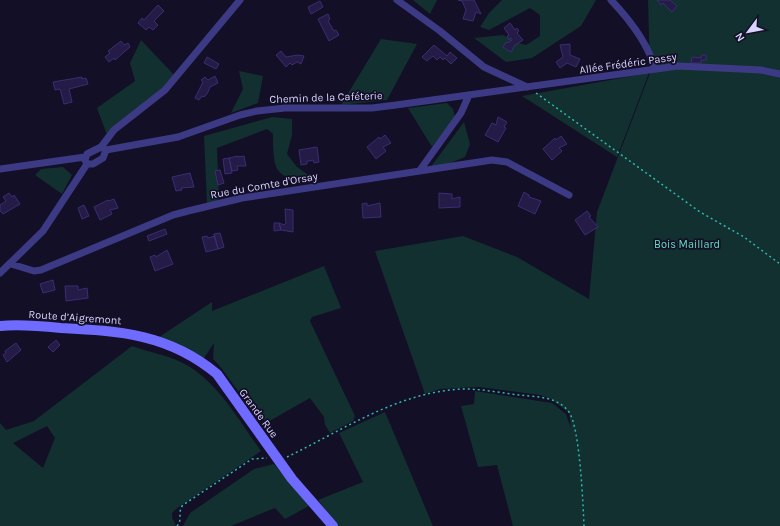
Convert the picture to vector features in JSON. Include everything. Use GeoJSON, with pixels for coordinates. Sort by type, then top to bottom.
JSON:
{"type":"FeatureCollection","features":[{"type":"Feature","properties":{"kind":"street"},"geometry":{"type":"LineString","coordinates":[[0,169],[86,160],[93,164],[103,158],[104,149],[114,130],[165,90],[240,0]]}},
{"type":"Feature","properties":{"kind":"street"},"geometry":{"type":"LineString","coordinates":[[397,0],[440,31],[484,67],[527,88]]}},
{"type":"Feature","properties":{"kind":"street"},"geometry":{"type":"LineString","coordinates":[[611,0],[624,14],[646,45],[655,69]]}},
{"type":"Feature","properties":{"kind":"street","name":"Allée Frédéric Passy"},"geometry":{"type":"LineString","coordinates":[[527,88],[655,69],[686,66],[760,70],[780,74]]}},
{"type":"Feature","properties":{"kind":"street","name":"Chemin de la Caféterie"},"geometry":{"type":"LineString","coordinates":[[104,149],[178,138],[229,118],[257,111],[285,108],[372,108],[527,88]]}},
{"type":"Feature","properties":{"kind":"street"},"geometry":{"type":"LineString","coordinates":[[420,170],[461,113],[469,95]]}},
{"type":"Feature","properties":{"kind":"street"},"geometry":{"type":"LineString","coordinates":[[0,274],[51,221],[90,152],[104,149]]}},
{"type":"Feature","properties":{"kind":"street","name":"Rue du Comte d'Orsay"},"geometry":{"type":"LineString","coordinates":[[11,264],[34,271],[40,270],[181,213],[242,198],[420,170],[498,160],[507,162],[569,195]]}},
{"type":"Feature","properties":{"kind":"street","name":"Route d’Aigremont"},"geometry":{"type":"LineString","coordinates":[[0,326],[29,326],[118,331],[147,338]]}},
{"type":"Feature","properties":{"kind":"street","name":"Grande Rue"},"geometry":{"type":"LineString","coordinates":[[147,338],[183,352],[204,364],[217,374],[292,479],[333,526]]}},
{"type":"Feature","properties":{"kind":"path"},"geometry":{"type":"LineString","coordinates":[[527,88],[595,134],[700,212],[744,237],[780,264]]}},
{"type":"Feature","properties":{"kind":"path"},"geometry":{"type":"LineString","coordinates":[[177,526],[180,521],[180,511],[183,505],[252,459],[261,458],[279,461],[358,420],[396,404],[440,392],[475,389],[550,399],[565,408],[573,422],[583,484],[584,526]]}},
{"type":"Feature","properties":{"kind":"green space"},"geometry":{"type":"Polygon","coordinates":[[[413,0],[437,0],[430,14],[413,0]]]}},
{"type":"Feature","properties":{"kind":"green space"},"geometry":{"type":"Polygon","coordinates":[[[502,0],[596,0],[581,26],[532,58],[506,62],[474,38],[503,35],[515,42],[526,45],[540,36],[540,15],[530,8],[489,30],[480,27],[489,13],[502,0]]]}},
{"type":"Feature","properties":{"kind":"green space","name":"Bois Maillard"},"geometry":{"type":"Polygon","coordinates":[[[648,0],[780,0],[780,526],[513,526],[497,465],[478,467],[461,406],[474,404],[475,391],[552,403],[566,414],[571,428],[569,413],[551,399],[540,395],[479,387],[440,389],[425,394],[375,251],[463,236],[517,257],[589,299],[597,212],[650,73],[648,0]]]}},
{"type":"Feature","properties":{"kind":"green space"},"geometry":{"type":"Polygon","coordinates":[[[381,39],[417,44],[387,100],[341,105],[381,39]]]}},
{"type":"Feature","properties":{"kind":"green space"},"geometry":{"type":"Polygon","coordinates":[[[141,40],[176,77],[107,135],[97,108],[135,81],[130,63],[141,40]]]}},
{"type":"Feature","properties":{"kind":"green space"},"geometry":{"type":"Polygon","coordinates":[[[239,71],[263,76],[258,103],[231,113],[243,89],[239,71]]]}},
{"type":"Feature","properties":{"kind":"green space"},"geometry":{"type":"Polygon","coordinates":[[[649,73],[617,157],[522,96],[649,73]]]}},
{"type":"Feature","properties":{"kind":"green space"},"geometry":{"type":"Polygon","coordinates":[[[447,103],[453,109],[455,117],[432,147],[408,108],[447,103]]]}},
{"type":"Feature","properties":{"kind":"green space"},"geometry":{"type":"Polygon","coordinates":[[[272,117],[292,119],[292,135],[287,154],[297,167],[317,181],[293,179],[280,172],[276,166],[274,158],[273,134],[267,129],[217,148],[219,203],[207,204],[204,136],[272,117]]]}},
{"type":"Feature","properties":{"kind":"green space"},"geometry":{"type":"Polygon","coordinates":[[[464,122],[470,144],[465,157],[448,164],[430,168],[464,122]]]}},
{"type":"Feature","properties":{"kind":"green space"},"geometry":{"type":"Polygon","coordinates":[[[63,167],[72,175],[62,194],[35,175],[41,169],[63,167]]]}},
{"type":"Feature","properties":{"kind":"green space"},"geometry":{"type":"Polygon","coordinates":[[[324,266],[341,308],[312,317],[310,321],[355,416],[353,421],[330,433],[325,425],[324,417],[310,398],[266,423],[262,417],[254,413],[213,359],[214,343],[202,361],[156,339],[212,302],[212,311],[324,266]]]}},
{"type":"Feature","properties":{"kind":"green space"},"geometry":{"type":"Polygon","coordinates":[[[132,346],[176,360],[190,367],[201,375],[221,395],[261,451],[176,509],[172,513],[172,518],[176,525],[174,526],[0,526],[0,423],[6,430],[34,421],[132,346]],[[47,426],[13,443],[43,468],[55,438],[47,426]]]}},
{"type":"Feature","properties":{"kind":"green space"},"geometry":{"type":"Polygon","coordinates":[[[385,412],[433,526],[338,526],[318,500],[363,482],[339,433],[385,412]]]}},
{"type":"Feature","properties":{"kind":"green space"},"geometry":{"type":"Polygon","coordinates":[[[274,464],[309,506],[285,519],[275,508],[231,526],[183,526],[190,513],[254,469],[274,464]]]}},
{"type":"Feature","properties":{"kind":"building"},"geometry":{"type":"Polygon","coordinates":[[[458,0],[474,0],[481,14],[476,12],[473,21],[463,19],[466,10],[462,1],[458,0]]]}},
{"type":"Feature","properties":{"kind":"building"},"geometry":{"type":"Polygon","coordinates":[[[657,0],[670,0],[677,6],[672,12],[663,3],[661,5],[657,0]]]}},
{"type":"Feature","properties":{"kind":"building"},"geometry":{"type":"Polygon","coordinates":[[[320,1],[323,7],[311,14],[308,7],[320,1]]]}},
{"type":"Feature","properties":{"kind":"building"},"geometry":{"type":"Polygon","coordinates":[[[158,5],[164,11],[154,21],[158,25],[153,30],[149,27],[146,30],[138,23],[142,18],[144,20],[158,5]]]}},
{"type":"Feature","properties":{"kind":"building"},"geometry":{"type":"Polygon","coordinates":[[[328,14],[330,19],[328,21],[334,31],[336,30],[339,35],[329,41],[318,19],[328,14]]]}},
{"type":"Feature","properties":{"kind":"building"},"geometry":{"type":"Polygon","coordinates":[[[510,23],[515,30],[517,28],[519,31],[517,33],[523,40],[515,45],[511,52],[503,47],[506,42],[508,43],[512,40],[511,38],[509,40],[507,36],[509,35],[504,28],[510,23]]]}},
{"type":"Feature","properties":{"kind":"building"},"geometry":{"type":"Polygon","coordinates":[[[121,41],[124,45],[128,43],[130,47],[115,60],[114,58],[109,62],[105,57],[110,53],[108,51],[121,41]]]}},
{"type":"Feature","properties":{"kind":"building"},"geometry":{"type":"Polygon","coordinates":[[[570,44],[570,55],[580,59],[576,67],[567,63],[560,68],[556,62],[563,57],[560,45],[570,44]]]}},
{"type":"Feature","properties":{"kind":"building"},"geometry":{"type":"Polygon","coordinates":[[[434,45],[447,56],[450,52],[457,58],[451,64],[445,58],[443,60],[440,57],[437,60],[433,56],[427,61],[422,57],[434,45]]]}},
{"type":"Feature","properties":{"kind":"building"},"geometry":{"type":"Polygon","coordinates":[[[281,51],[286,57],[298,55],[304,56],[301,64],[297,62],[292,65],[290,63],[286,67],[276,55],[281,51]]]}},
{"type":"Feature","properties":{"kind":"building"},"geometry":{"type":"Polygon","coordinates":[[[702,55],[706,55],[706,60],[701,60],[701,63],[691,63],[692,57],[701,58],[702,55]]]}},
{"type":"Feature","properties":{"kind":"building"},"geometry":{"type":"Polygon","coordinates":[[[207,57],[219,64],[216,69],[204,63],[207,57]]]}},
{"type":"Feature","properties":{"kind":"building"},"geometry":{"type":"Polygon","coordinates":[[[215,76],[218,83],[210,87],[204,97],[202,96],[199,100],[195,98],[203,82],[201,80],[205,77],[208,80],[215,76]]]}},
{"type":"Feature","properties":{"kind":"building"},"geometry":{"type":"Polygon","coordinates":[[[82,77],[82,79],[86,78],[88,84],[69,89],[72,102],[64,104],[60,89],[55,90],[53,82],[82,77]]]}},
{"type":"Feature","properties":{"kind":"building"},"geometry":{"type":"Polygon","coordinates":[[[498,117],[507,122],[504,127],[506,128],[498,142],[485,135],[492,123],[496,125],[498,117]]]}},
{"type":"Feature","properties":{"kind":"building"},"geometry":{"type":"Polygon","coordinates":[[[385,135],[391,143],[383,147],[386,151],[376,159],[367,147],[379,137],[380,139],[385,135]]]}},
{"type":"Feature","properties":{"kind":"building"},"geometry":{"type":"Polygon","coordinates":[[[561,136],[567,144],[559,148],[562,151],[552,160],[543,149],[555,138],[556,140],[561,136]]]}},
{"type":"Feature","properties":{"kind":"building"},"geometry":{"type":"Polygon","coordinates":[[[317,147],[319,162],[314,163],[313,160],[307,161],[307,164],[301,165],[299,150],[317,147]]]}},
{"type":"Feature","properties":{"kind":"building"},"geometry":{"type":"Polygon","coordinates":[[[244,156],[246,166],[237,166],[238,170],[232,171],[229,158],[244,156]]]}},
{"type":"Feature","properties":{"kind":"building"},"geometry":{"type":"Polygon","coordinates":[[[229,158],[232,173],[225,174],[223,159],[229,158]]]}},
{"type":"Feature","properties":{"kind":"building"},"geometry":{"type":"Polygon","coordinates":[[[220,170],[224,183],[218,185],[215,171],[220,170]]]}},
{"type":"Feature","properties":{"kind":"building"},"geometry":{"type":"Polygon","coordinates":[[[190,173],[194,187],[181,188],[182,190],[176,191],[172,177],[190,173]]]}},
{"type":"Feature","properties":{"kind":"building"},"geometry":{"type":"Polygon","coordinates":[[[524,192],[529,195],[529,197],[541,201],[535,214],[518,206],[524,192]]]}},
{"type":"Feature","properties":{"kind":"building"},"geometry":{"type":"Polygon","coordinates":[[[9,193],[12,197],[14,195],[20,204],[3,214],[0,211],[0,205],[6,201],[3,197],[9,193]]]}},
{"type":"Feature","properties":{"kind":"building"},"geometry":{"type":"Polygon","coordinates":[[[439,193],[452,194],[452,199],[460,197],[460,207],[439,208],[439,193]]]}},
{"type":"Feature","properties":{"kind":"building"},"geometry":{"type":"Polygon","coordinates":[[[114,199],[118,208],[110,210],[112,214],[100,220],[94,207],[108,200],[114,199]]]}},
{"type":"Feature","properties":{"kind":"building"},"geometry":{"type":"Polygon","coordinates":[[[367,203],[367,206],[380,203],[381,217],[363,218],[362,204],[367,203]]]}},
{"type":"Feature","properties":{"kind":"building"},"geometry":{"type":"Polygon","coordinates":[[[84,205],[89,216],[82,219],[78,208],[84,205]]]}},
{"type":"Feature","properties":{"kind":"building"},"geometry":{"type":"Polygon","coordinates":[[[285,209],[293,210],[293,232],[281,230],[279,223],[284,225],[286,223],[285,209]]]}},
{"type":"Feature","properties":{"kind":"building"},"geometry":{"type":"Polygon","coordinates":[[[587,211],[591,216],[589,217],[598,227],[585,235],[575,220],[587,211]]]}},
{"type":"Feature","properties":{"kind":"building"},"geometry":{"type":"Polygon","coordinates":[[[274,223],[279,223],[281,230],[274,231],[274,223]]]}},
{"type":"Feature","properties":{"kind":"building"},"geometry":{"type":"Polygon","coordinates":[[[165,229],[167,234],[149,241],[147,236],[165,229]]]}},
{"type":"Feature","properties":{"kind":"building"},"geometry":{"type":"Polygon","coordinates":[[[220,233],[224,247],[218,249],[214,234],[220,233]]]}},
{"type":"Feature","properties":{"kind":"building"},"geometry":{"type":"Polygon","coordinates":[[[207,236],[208,238],[215,236],[218,249],[206,252],[202,237],[207,236]]]}},
{"type":"Feature","properties":{"kind":"building"},"geometry":{"type":"Polygon","coordinates":[[[167,250],[173,264],[155,271],[150,257],[155,255],[156,257],[167,250]]]}},
{"type":"Feature","properties":{"kind":"building"},"geometry":{"type":"Polygon","coordinates":[[[53,280],[55,290],[43,293],[40,284],[53,280]]]}},
{"type":"Feature","properties":{"kind":"building"},"geometry":{"type":"Polygon","coordinates":[[[65,286],[78,286],[78,290],[87,288],[88,298],[66,301],[65,286]]]}},
{"type":"Feature","properties":{"kind":"building"},"geometry":{"type":"Polygon","coordinates":[[[56,340],[60,345],[53,352],[48,347],[56,340]]]}},
{"type":"Feature","properties":{"kind":"building"},"geometry":{"type":"Polygon","coordinates":[[[16,343],[21,350],[7,362],[3,355],[6,353],[5,351],[16,343]]]}}]}
